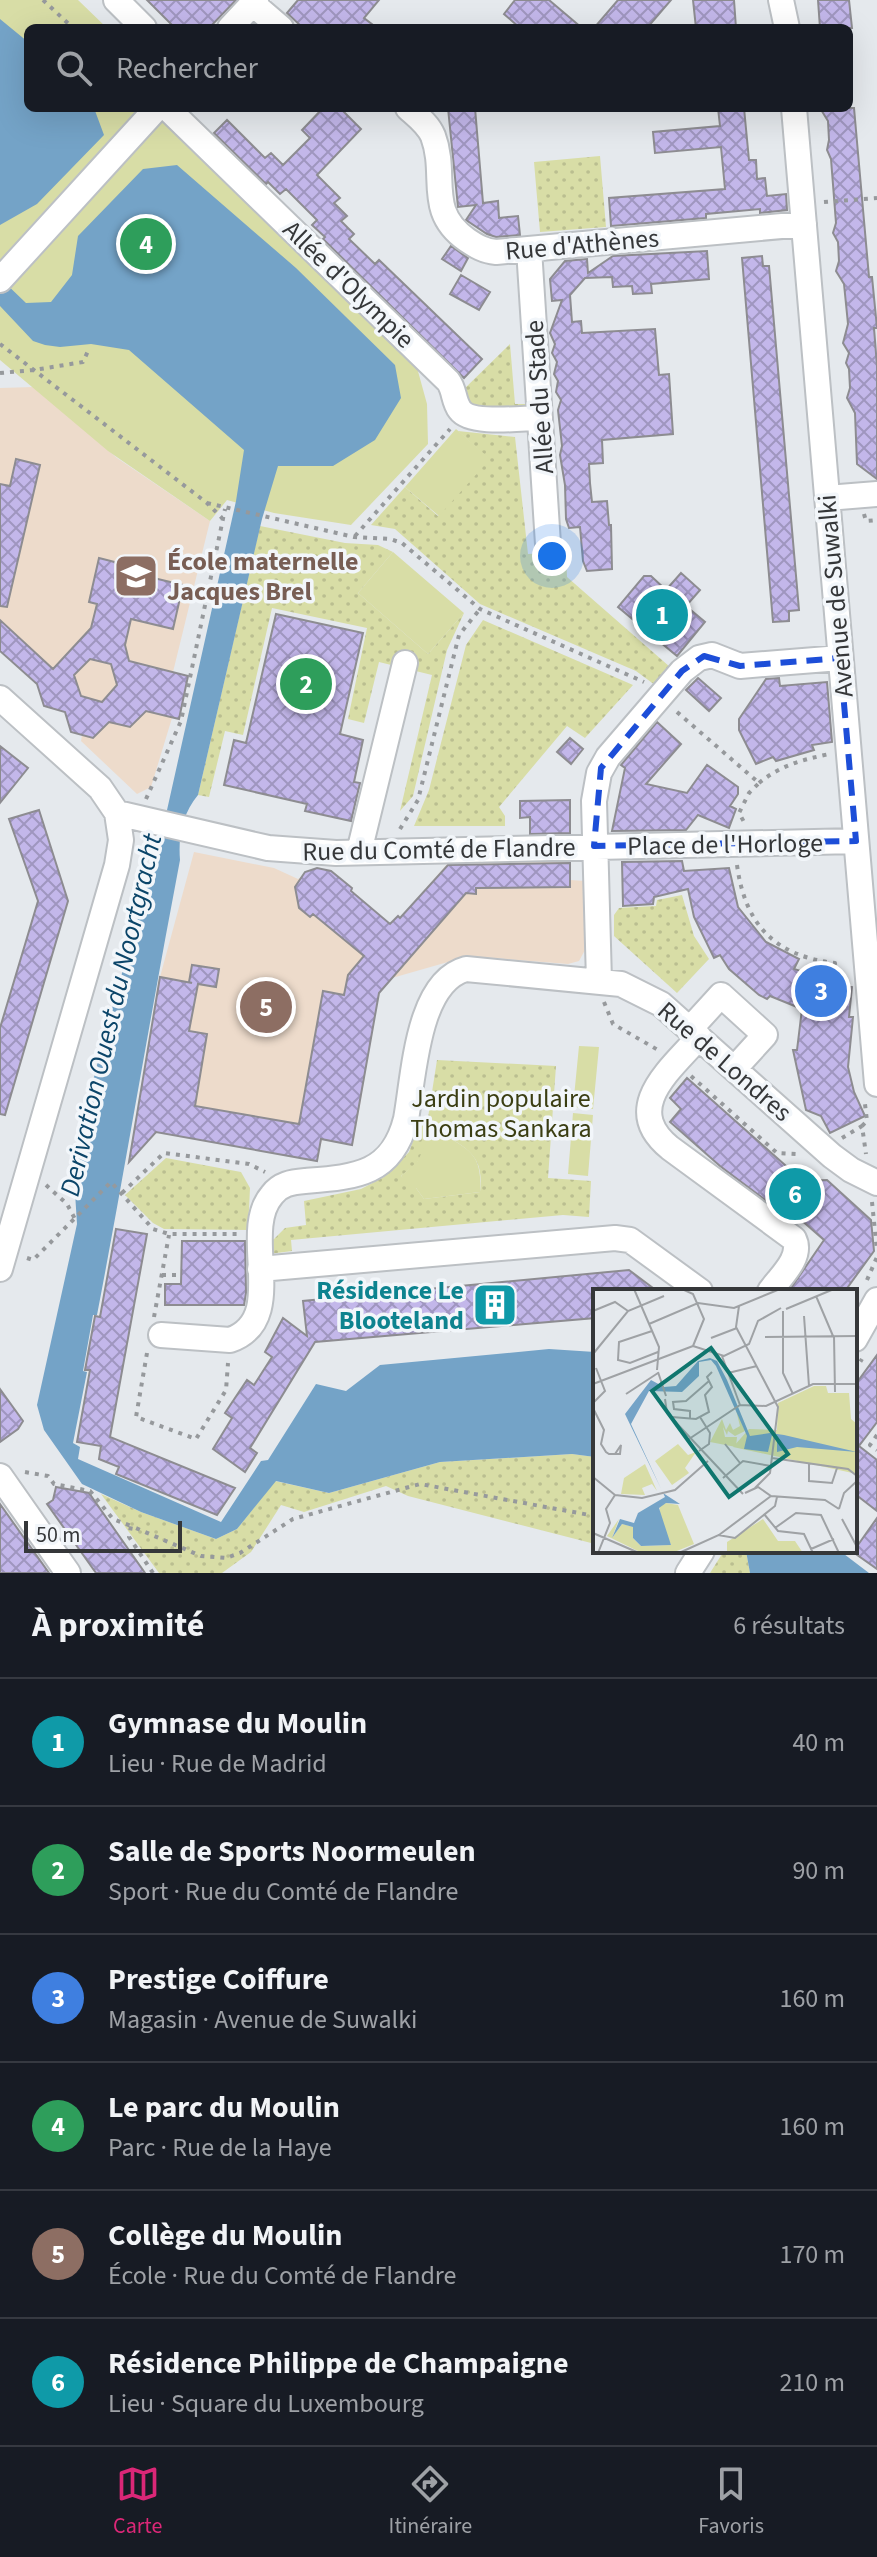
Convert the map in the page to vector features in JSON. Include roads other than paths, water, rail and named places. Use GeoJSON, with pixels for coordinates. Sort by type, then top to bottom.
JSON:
{"type":"FeatureCollection","features":[{"type":"Feature","properties":{"kind":"street"},"geometry":{"type":"LineString","coordinates":[[116,0],[140,24]]}},
{"type":"Feature","properties":{"kind":"street"},"geometry":{"type":"LineString","coordinates":[[775,0],[785,24]]}},
{"type":"Feature","properties":{"kind":"street"},"geometry":{"type":"LineString","coordinates":[[781,0],[785,24]]}},
{"type":"Feature","properties":{"kind":"street"},"geometry":{"type":"LineString","coordinates":[[234,24],[255,2],[277,24]]}},
{"type":"Feature","properties":{"kind":"street"},"geometry":{"type":"LineString","coordinates":[[4,275],[153,112]]}},
{"type":"Feature","properties":{"kind":"street","name":"Allée d'Olympie"},"geometry":{"type":"LineString","coordinates":[[171,112],[448,381],[453,387],[459,419],[540,418]]}},
{"type":"Feature","properties":{"kind":"street","name":"Rue d'Athènes"},"geometry":{"type":"LineString","coordinates":[[413,112],[424,122],[433,138],[441,206],[452,228],[475,246],[489,251],[529,249],[803,214]]}},
{"type":"Feature","properties":{"kind":"street","name":"Avenue de Suwalki"},"geometry":{"type":"LineString","coordinates":[[794,112],[856,841],[870,1086]]}},
{"type":"Feature","properties":{"kind":"street","name":"Allée du Stade"},"geometry":{"type":"LineString","coordinates":[[529,249],[548,544]]}},
{"type":"Feature","properties":{"kind":"street"},"geometry":{"type":"LineString","coordinates":[[827,498],[877,494]]}},
{"type":"Feature","properties":{"kind":"street"},"geometry":{"type":"LineString","coordinates":[[600,988],[594,846],[595,792],[601,768],[688,665],[704,656],[712,655],[740,666],[840,658]]}},
{"type":"Feature","properties":{"kind":"street"},"geometry":{"type":"LineString","coordinates":[[359,852],[405,663]]}},
{"type":"Feature","properties":{"kind":"street"},"geometry":{"type":"LineString","coordinates":[[0,698],[133,816],[121,840],[117,865],[29,1170],[8,1209],[2,1262]]}},
{"type":"Feature","properties":{"kind":"street","name":"Rue du Comté de Flandre"},"geometry":{"type":"LineString","coordinates":[[133,816],[292,851],[594,846]]}},
{"type":"Feature","properties":{"kind":"street","name":"Place de l'Horloge"},"geometry":{"type":"LineString","coordinates":[[594,846],[856,841]]}},
{"type":"Feature","properties":{"kind":"street","name":"Rue de Londres"},"geometry":{"type":"LineString","coordinates":[[260,1269],[263,1213],[280,1190],[354,1176],[375,1167],[390,1154],[402,1134],[406,1119],[428,1004],[439,987],[454,973],[472,969],[600,988],[621,984],[645,994],[661,1004],[832,1156],[877,1183]]}},
{"type":"Feature","properties":{"kind":"street"},"geometry":{"type":"LineString","coordinates":[[734,1069],[765,1035],[721,995],[654,1090],[648,1109],[651,1126],[659,1139],[794,1239],[798,1246],[797,1254],[771,1289]]}},
{"type":"Feature","properties":{"kind":"street"},"geometry":{"type":"LineString","coordinates":[[154,1334],[230,1340],[243,1333],[258,1312],[260,1269],[615,1238],[625,1239],[697,1289]]}},
{"type":"Feature","properties":{"kind":"street"},"geometry":{"type":"LineString","coordinates":[[860,1335],[876,1303]]}},
{"type":"Feature","properties":{"kind":"street"},"geometry":{"type":"LineString","coordinates":[[0,1476],[68,1573]]}},
{"type":"Feature","properties":{"kind":"street"},"geometry":{"type":"LineString","coordinates":[[688,1573],[693,1553]]}},
{"type":"Feature","properties":{"kind":"street"},"geometry":{"type":"LineString","coordinates":[[688,1573],[701,1553]]}},
{"type":"Feature","properties":{"kind":"water"},"geometry":{"type":"Polygon","coordinates":[[[0,19],[24,39],[24,112],[95,112],[104,135],[37,204],[0,225],[0,19]]]}},
{"type":"Feature","properties":{"kind":"water"},"geometry":{"type":"Polygon","coordinates":[[[177,165],[296,268],[395,365],[401,398],[375,440],[333,466],[278,466],[262,519],[198,795],[185,817],[181,834],[180,860],[118,1201],[97,1315],[93,1315],[83,1371],[87,1372],[73,1443],[80,1447],[78,1459],[221,1522],[261,1461],[268,1460],[316,1384],[346,1391],[380,1365],[549,1349],[593,1352],[593,1457],[572,1454],[440,1462],[329,1493],[276,1481],[237,1529],[216,1539],[141,1512],[82,1484],[44,1430],[37,1405],[77,1224],[73,1161],[106,1029],[161,837],[236,501],[244,450],[129,350],[91,344],[60,347],[33,341],[0,306],[0,278],[26,303],[51,302],[72,275],[78,236],[143,169],[177,165]]]}},
{"type":"Feature","properties":{"kind":"water"},"geometry":{"type":"Polygon","coordinates":[[[746,1553],[843,1553],[869,1573],[750,1573],[746,1553]]]}},
{"type":"Feature","properties":{"kind":"place","name":"Le parc du Moulin"},"geometry":{"type":"Point","coordinates":[146,244]}},
{"type":"Feature","properties":{"kind":"place","name":"École maternelle Jacques Brel"},"geometry":{"type":"Point","coordinates":[136,576]}},
{"type":"Feature","properties":{"kind":"place","name":"Gymnase du Moulin"},"geometry":{"type":"Point","coordinates":[662,615]}},
{"type":"Feature","properties":{"kind":"place","name":"Salle de Sports Noormeulen"},"geometry":{"type":"Point","coordinates":[306,684]}},
{"type":"Feature","properties":{"kind":"place","name":"Prestige Coiffure"},"geometry":{"type":"Point","coordinates":[821,991]}},
{"type":"Feature","properties":{"kind":"place","name":"Collège du Moulin"},"geometry":{"type":"Point","coordinates":[266,1007]}},
{"type":"Feature","properties":{"kind":"place","name":"Résidence Philippe de Champaigne"},"geometry":{"type":"Point","coordinates":[795,1194]}},
{"type":"Feature","properties":{"kind":"place","name":"Résidence Le Blooteland"},"geometry":{"type":"Point","coordinates":[495,1305]}},
{"type":"Feature","properties":{"kind":"water label","name":"Derivation Ouest du Noortgracht"},"geometry":{"type":"Point","coordinates":[110,1015]}},
{"type":"Feature","properties":{"kind":"park label","name":"Jardin populaire Thomas Sankara"},"geometry":{"type":"Point","coordinates":[501,1113]}}]}
